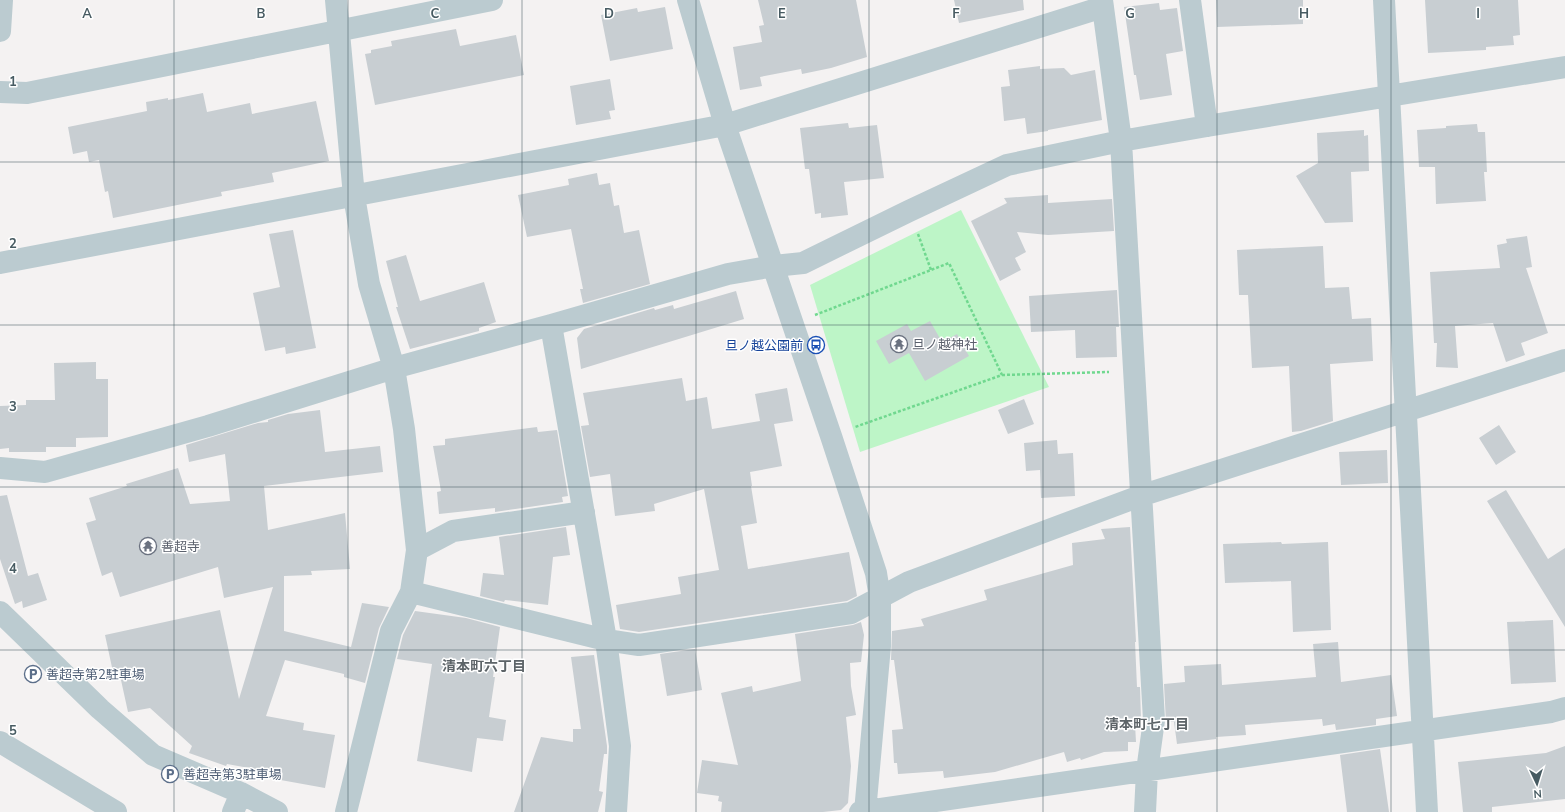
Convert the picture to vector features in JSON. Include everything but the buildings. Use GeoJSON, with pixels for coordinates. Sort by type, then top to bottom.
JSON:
{"type":"FeatureCollection","features":[{"type":"Feature","properties":{"kind":"street"},"geometry":{"type":"LineString","coordinates":[[0,31],[2,0]]}},
{"type":"Feature","properties":{"kind":"street"},"geometry":{"type":"LineString","coordinates":[[336,0],[354,196],[369,284],[394,368],[404,429],[417,550],[411,592],[391,631],[346,812]]}},
{"type":"Feature","properties":{"kind":"street"},"geometry":{"type":"LineString","coordinates":[[0,92],[27,93],[492,0]]}},
{"type":"Feature","properties":{"kind":"street"},"geometry":{"type":"LineString","coordinates":[[688,0],[725,125],[774,266],[876,573],[880,598],[880,646],[864,811],[1552,712],[1565,708]]}},
{"type":"Feature","properties":{"kind":"street"},"geometry":{"type":"LineString","coordinates":[[1190,0],[1207,126]]}},
{"type":"Feature","properties":{"kind":"street"},"geometry":{"type":"LineString","coordinates":[[1384,0],[1427,812]]}},
{"type":"Feature","properties":{"kind":"street"},"geometry":{"type":"LineString","coordinates":[[0,263],[725,125],[1102,4],[1121,141],[1140,496],[1154,720],[1147,771],[1145,812]]}},
{"type":"Feature","properties":{"kind":"street"},"geometry":{"type":"LineString","coordinates":[[0,468],[44,472],[208,426],[394,368],[728,274],[774,266],[803,264],[909,211],[1007,165],[1121,141],[1565,67]]}},
{"type":"Feature","properties":{"kind":"street"},"geometry":{"type":"LineString","coordinates":[[551,325],[606,640],[620,746],[620,811]]}},
{"type":"Feature","properties":{"kind":"street"},"geometry":{"type":"LineString","coordinates":[[411,592],[606,640],[639,646],[852,613],[909,582],[1140,496],[1565,360]]}},
{"type":"Feature","properties":{"kind":"street"},"geometry":{"type":"LineString","coordinates":[[417,550],[453,531],[584,512]]}},
{"type":"Feature","properties":{"kind":"street"},"geometry":{"type":"LineString","coordinates":[[0,612],[100,709],[153,755],[237,802],[277,812]]}},
{"type":"Feature","properties":{"kind":"street"},"geometry":{"type":"LineString","coordinates":[[0,742],[110,810]]}},
{"type":"Feature","properties":{"kind":"path"},"geometry":{"type":"LineString","coordinates":[[909,211],[931,271]]}},
{"type":"Feature","properties":{"kind":"path"},"geometry":{"type":"LineString","coordinates":[[792,323],[949,263],[1002,375]]}},
{"type":"Feature","properties":{"kind":"path"},"geometry":{"type":"LineString","coordinates":[[831,436],[1002,375],[1133,372]]}},
{"type":"Feature","properties":{"kind":"green space"},"geometry":{"type":"Polygon","coordinates":[[[961,210],[1049,387],[860,452],[810,285],[961,210]]]}},
{"type":"Feature","properties":{"kind":"place","name":"旦ノ越神社"},"geometry":{"type":"Point","coordinates":[899,344]}},
{"type":"Feature","properties":{"kind":"place","name":"旦ノ越公園前"},"geometry":{"type":"Point","coordinates":[816,345]}},
{"type":"Feature","properties":{"kind":"place","name":"善超寺"},"geometry":{"type":"Point","coordinates":[148,546]}},
{"type":"Feature","properties":{"kind":"place","name":"善超寺第2駐車場"},"geometry":{"type":"Point","coordinates":[33,674]}},
{"type":"Feature","properties":{"kind":"place","name":"善超寺第3駐車場"},"geometry":{"type":"Point","coordinates":[170,774]}},
{"type":"Feature","properties":{"kind":"district","name":"清本町六丁目"},"geometry":{"type":"Point","coordinates":[484,666]}},
{"type":"Feature","properties":{"kind":"district","name":"清本町七丁目"},"geometry":{"type":"Point","coordinates":[1147,724]}}]}
